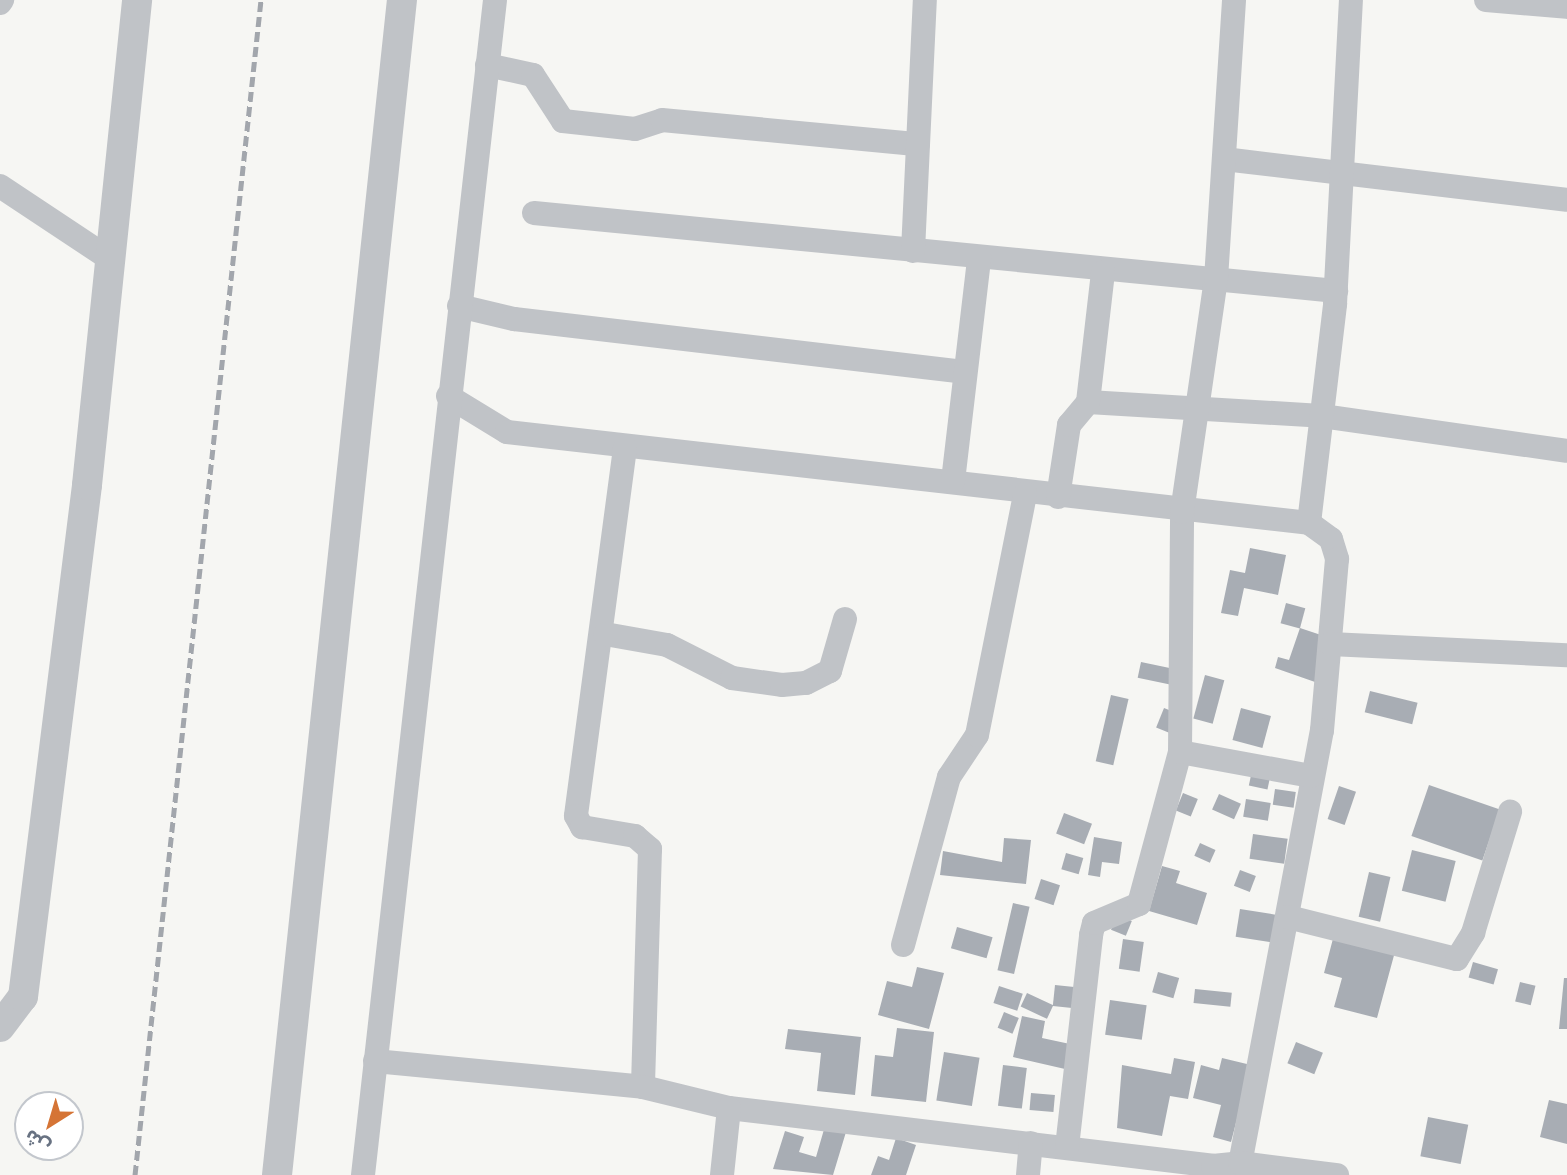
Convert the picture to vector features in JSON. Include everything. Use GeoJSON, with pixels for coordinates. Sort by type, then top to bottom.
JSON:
{"type":"FeatureCollection","features":[{"type":"Feature","properties":{"kind":"street"},"geometry":{"type":"LineString","coordinates":[[0,1027],[23,997],[110,259],[137,0]]}},
{"type":"Feature","properties":{"kind":"street"},"geometry":{"type":"LineString","coordinates":[[277,1175],[402,0]]}},
{"type":"Feature","properties":{"kind":"street"},"geometry":{"type":"LineString","coordinates":[[363,1175],[448,396],[495,0]]}},
{"type":"Feature","properties":{"kind":"street"},"geometry":{"type":"LineString","coordinates":[[913,251],[925,0]]}},
{"type":"Feature","properties":{"kind":"street"},"geometry":{"type":"LineString","coordinates":[[1067,1147],[1090,935],[1100,919],[1139,904],[1180,752],[1185,684],[1182,512],[1216,278],[1234,0]]}},
{"type":"Feature","properties":{"kind":"street"},"geometry":{"type":"LineString","coordinates":[[1309,523],[1336,291],[1351,0]]}},
{"type":"Feature","properties":{"kind":"street"},"geometry":{"type":"LineString","coordinates":[[1486,0],[1567,7]]}},
{"type":"Feature","properties":{"kind":"street"},"geometry":{"type":"LineString","coordinates":[[487,65],[533,75],[563,121],[635,129],[662,120],[918,144]]}},
{"type":"Feature","properties":{"kind":"street"},"geometry":{"type":"LineString","coordinates":[[1224,159],[1344,169],[1567,200]]}},
{"type":"Feature","properties":{"kind":"street"},"geometry":{"type":"LineString","coordinates":[[0,186],[110,259]]}},
{"type":"Feature","properties":{"kind":"street"},"geometry":{"type":"LineString","coordinates":[[534,213],[1103,272],[1216,278],[1336,291]]}},
{"type":"Feature","properties":{"kind":"street"},"geometry":{"type":"LineString","coordinates":[[954,481],[964,372],[979,258]]}},
{"type":"Feature","properties":{"kind":"street"},"geometry":{"type":"LineString","coordinates":[[1058,497],[1069,425],[1088,402],[1103,272]]}},
{"type":"Feature","properties":{"kind":"street"},"geometry":{"type":"LineString","coordinates":[[459,306],[514,319],[964,372]]}},
{"type":"Feature","properties":{"kind":"street"},"geometry":{"type":"LineString","coordinates":[[448,396],[508,432],[625,448],[954,481],[1025,494],[1182,512],[1309,523],[1336,547],[1330,644],[1311,776],[1288,917],[1239,1169]]}},
{"type":"Feature","properties":{"kind":"street"},"geometry":{"type":"LineString","coordinates":[[1088,402],[1322,416],[1567,451]]}},
{"type":"Feature","properties":{"kind":"street"},"geometry":{"type":"LineString","coordinates":[[625,448],[605,634],[576,820],[586,828],[645,840],[650,849],[643,1087]]}},
{"type":"Feature","properties":{"kind":"street"},"geometry":{"type":"LineString","coordinates":[[903,945],[949,778],[977,735],[1025,494]]}},
{"type":"Feature","properties":{"kind":"street"},"geometry":{"type":"LineString","coordinates":[[605,634],[667,645],[732,678],[782,685],[806,683],[830,671],[845,619]]}},
{"type":"Feature","properties":{"kind":"street"},"geometry":{"type":"LineString","coordinates":[[1330,644],[1567,655]]}},
{"type":"Feature","properties":{"kind":"street"},"geometry":{"type":"LineString","coordinates":[[1180,752],[1311,776]]}},
{"type":"Feature","properties":{"kind":"street"},"geometry":{"type":"LineString","coordinates":[[1288,917],[1457,959],[1472,933],[1510,812]]}},
{"type":"Feature","properties":{"kind":"street"},"geometry":{"type":"LineString","coordinates":[[375,1061],[643,1087],[729,1108],[1239,1169],[1337,1175]]}},
{"type":"Feature","properties":{"kind":"street"},"geometry":{"type":"LineString","coordinates":[[722,1175],[729,1108]]}},
{"type":"Feature","properties":{"kind":"street"},"geometry":{"type":"LineString","coordinates":[[1028,1175],[1031,1143]]}},
{"type":"Feature","properties":{"kind":"building"},"geometry":{"type":"Polygon","coordinates":[[[1250,548],[1286,555],[1278,595],[1244,588],[1238,616],[1221,613],[1230,570],[1245,573],[1250,548]]]}},
{"type":"Feature","properties":{"kind":"building"},"geometry":{"type":"Polygon","coordinates":[[[1286,603],[1305,608],[1300,628],[1281,623],[1286,603]]]}},
{"type":"Feature","properties":{"kind":"building"},"geometry":{"type":"Polygon","coordinates":[[[1300,628],[1330,638],[1315,682],[1275,668],[1278,657],[1289,660],[1300,628]]]}},
{"type":"Feature","properties":{"kind":"building"},"geometry":{"type":"Polygon","coordinates":[[[1141,662],[1173,669],[1170,685],[1138,678],[1141,662]]]}},
{"type":"Feature","properties":{"kind":"building"},"geometry":{"type":"Polygon","coordinates":[[[1205,675],[1224,680],[1213,724],[1193,718],[1205,675]]]}},
{"type":"Feature","properties":{"kind":"building"},"geometry":{"type":"Polygon","coordinates":[[[1370,691],[1418,703],[1412,724],[1365,712],[1370,691]]]}},
{"type":"Feature","properties":{"kind":"building"},"geometry":{"type":"Polygon","coordinates":[[[1111,695],[1129,699],[1113,765],[1096,761],[1111,695]]]}},
{"type":"Feature","properties":{"kind":"building"},"geometry":{"type":"Polygon","coordinates":[[[1164,708],[1186,717],[1178,736],[1156,727],[1164,708]]]}},
{"type":"Feature","properties":{"kind":"building"},"geometry":{"type":"Polygon","coordinates":[[[1241,708],[1271,716],[1262,748],[1232,740],[1241,708]]]}},
{"type":"Feature","properties":{"kind":"building"},"geometry":{"type":"Polygon","coordinates":[[[1253,766],[1272,770],[1267,790],[1249,786],[1253,766]]]}},
{"type":"Feature","properties":{"kind":"building"},"geometry":{"type":"Polygon","coordinates":[[[1429,785],[1500,809],[1482,860],[1411,836],[1429,785]]]}},
{"type":"Feature","properties":{"kind":"building"},"geometry":{"type":"Polygon","coordinates":[[[1339,786],[1356,792],[1345,825],[1328,819],[1339,786]]]}},
{"type":"Feature","properties":{"kind":"building"},"geometry":{"type":"Polygon","coordinates":[[[1275,789],[1296,792],[1294,808],[1273,805],[1275,789]]]}},
{"type":"Feature","properties":{"kind":"building"},"geometry":{"type":"Polygon","coordinates":[[[1183,793],[1198,799],[1191,817],[1176,811],[1183,793]]]}},
{"type":"Feature","properties":{"kind":"building"},"geometry":{"type":"Polygon","coordinates":[[[1219,794],[1241,804],[1234,819],[1212,810],[1219,794]]]}},
{"type":"Feature","properties":{"kind":"building"},"geometry":{"type":"Polygon","coordinates":[[[1246,799],[1271,803],[1268,821],[1243,817],[1246,799]]]}},
{"type":"Feature","properties":{"kind":"building"},"geometry":{"type":"Polygon","coordinates":[[[1064,813],[1092,824],[1084,844],[1056,834],[1064,813]]]}},
{"type":"Feature","properties":{"kind":"building"},"geometry":{"type":"Polygon","coordinates":[[[1253,834],[1288,839],[1284,864],[1250,859],[1253,834]]]}},
{"type":"Feature","properties":{"kind":"building"},"geometry":{"type":"Polygon","coordinates":[[[1094,837],[1122,842],[1119,864],[1102,862],[1100,877],[1088,875],[1094,837]]]}},
{"type":"Feature","properties":{"kind":"building"},"geometry":{"type":"Polygon","coordinates":[[[1004,838],[1031,840],[1026,884],[940,875],[943,851],[1002,862],[1004,838]]]}},
{"type":"Feature","properties":{"kind":"building"},"geometry":{"type":"Polygon","coordinates":[[[1200,843],[1216,850],[1210,863],[1194,856],[1200,843]]]}},
{"type":"Feature","properties":{"kind":"building"},"geometry":{"type":"Polygon","coordinates":[[[1412,850],[1456,861],[1446,902],[1402,891],[1412,850]]]}},
{"type":"Feature","properties":{"kind":"building"},"geometry":{"type":"Polygon","coordinates":[[[1066,853],[1083,858],[1079,874],[1061,869],[1066,853]]]}},
{"type":"Feature","properties":{"kind":"building"},"geometry":{"type":"Polygon","coordinates":[[[1162,866],[1180,871],[1176,883],[1207,893],[1197,925],[1149,911],[1162,866]]]}},
{"type":"Feature","properties":{"kind":"building"},"geometry":{"type":"Polygon","coordinates":[[[1240,870],[1256,876],[1250,892],[1234,886],[1240,870]]]}},
{"type":"Feature","properties":{"kind":"building"},"geometry":{"type":"Polygon","coordinates":[[[1369,872],[1390,877],[1380,922],[1359,917],[1369,872]]]}},
{"type":"Feature","properties":{"kind":"building"},"geometry":{"type":"Polygon","coordinates":[[[1041,879],[1060,885],[1054,905],[1035,899],[1041,879]]]}},
{"type":"Feature","properties":{"kind":"building"},"geometry":{"type":"Polygon","coordinates":[[[1013,903],[1030,907],[1014,974],[997,970],[1013,903]]]}},
{"type":"Feature","properties":{"kind":"building"},"geometry":{"type":"Polygon","coordinates":[[[1240,909],[1276,915],[1271,942],[1236,937],[1240,909]]]}},
{"type":"Feature","properties":{"kind":"building"},"geometry":{"type":"Polygon","coordinates":[[[1117,915],[1132,921],[1126,936],[1111,930],[1117,915]]]}},
{"type":"Feature","properties":{"kind":"building"},"geometry":{"type":"Polygon","coordinates":[[[957,927],[993,937],[987,958],[951,948],[957,927]]]}},
{"type":"Feature","properties":{"kind":"building"},"geometry":{"type":"Polygon","coordinates":[[[1335,931],[1396,948],[1377,1018],[1334,1007],[1342,978],[1324,973],[1335,931]]]}},
{"type":"Feature","properties":{"kind":"building"},"geometry":{"type":"Polygon","coordinates":[[[1123,939],[1144,942],[1140,972],[1119,969],[1123,939]]]}},
{"type":"Feature","properties":{"kind":"building"},"geometry":{"type":"Polygon","coordinates":[[[1473,962],[1498,969],[1494,985],[1469,977],[1473,962]]]}},
{"type":"Feature","properties":{"kind":"building"},"geometry":{"type":"Polygon","coordinates":[[[917,967],[944,973],[929,1029],[878,1015],[887,981],[912,987],[917,967]]]}},
{"type":"Feature","properties":{"kind":"building"},"geometry":{"type":"Polygon","coordinates":[[[1158,972],[1179,978],[1173,998],[1152,992],[1158,972]]]}},
{"type":"Feature","properties":{"kind":"building"},"geometry":{"type":"Polygon","coordinates":[[[1564,978],[1567,978],[1567,1029],[1559,1029],[1564,978]]]}},
{"type":"Feature","properties":{"kind":"building"},"geometry":{"type":"Polygon","coordinates":[[[1520,982],[1536,986],[1531,1005],[1515,1001],[1520,982]]]}},
{"type":"Feature","properties":{"kind":"building"},"geometry":{"type":"Polygon","coordinates":[[[1055,985],[1084,988],[1082,1009],[1053,1006],[1055,985]]]}},
{"type":"Feature","properties":{"kind":"building"},"geometry":{"type":"Polygon","coordinates":[[[999,986],[1023,994],[1017,1011],[993,1003],[999,986]]]}},
{"type":"Feature","properties":{"kind":"building"},"geometry":{"type":"Polygon","coordinates":[[[1195,989],[1232,993],[1230,1007],[1194,1003],[1195,989]]]}},
{"type":"Feature","properties":{"kind":"building"},"geometry":{"type":"Polygon","coordinates":[[[1027,993],[1053,1005],[1047,1019],[1021,1007],[1027,993]]]}},
{"type":"Feature","properties":{"kind":"building"},"geometry":{"type":"Polygon","coordinates":[[[1110,1000],[1147,1005],[1142,1040],[1105,1035],[1110,1000]]]}},
{"type":"Feature","properties":{"kind":"building"},"geometry":{"type":"Polygon","coordinates":[[[1004,1012],[1019,1018],[1012,1034],[998,1028],[1004,1012]]]}},
{"type":"Feature","properties":{"kind":"building"},"geometry":{"type":"Polygon","coordinates":[[[1022,1016],[1045,1021],[1042,1038],[1070,1044],[1065,1069],[1013,1057],[1022,1016]]]}},
{"type":"Feature","properties":{"kind":"building"},"geometry":{"type":"Polygon","coordinates":[[[897,1028],[934,1032],[926,1102],[871,1096],[875,1055],[893,1057],[897,1028]]]}},
{"type":"Feature","properties":{"kind":"building"},"geometry":{"type":"Polygon","coordinates":[[[788,1029],[861,1037],[855,1095],[817,1091],[821,1053],[785,1049],[788,1029]]]}},
{"type":"Feature","properties":{"kind":"building"},"geometry":{"type":"Polygon","coordinates":[[[1296,1042],[1323,1053],[1314,1074],[1287,1063],[1296,1042]]]}},
{"type":"Feature","properties":{"kind":"building"},"geometry":{"type":"Polygon","coordinates":[[[944,1052],[980,1058],[972,1106],[936,1100],[944,1052]]]}},
{"type":"Feature","properties":{"kind":"building"},"geometry":{"type":"Polygon","coordinates":[[[1174,1058],[1195,1062],[1188,1099],[1170,1096],[1162,1136],[1117,1128],[1122,1065],[1171,1074],[1174,1058]]]}},
{"type":"Feature","properties":{"kind":"building"},"geometry":{"type":"Polygon","coordinates":[[[1222,1058],[1251,1065],[1231,1142],[1213,1137],[1221,1105],[1193,1098],[1201,1065],[1219,1070],[1222,1058]]]}},
{"type":"Feature","properties":{"kind":"building"},"geometry":{"type":"Polygon","coordinates":[[[1003,1065],[1027,1068],[1022,1109],[998,1106],[1003,1065]]]}},
{"type":"Feature","properties":{"kind":"building"},"geometry":{"type":"Polygon","coordinates":[[[1031,1093],[1055,1095],[1053,1112],[1030,1110],[1031,1093]]]}},
{"type":"Feature","properties":{"kind":"building"},"geometry":{"type":"Polygon","coordinates":[[[1549,1100],[1567,1104],[1567,1144],[1540,1137],[1549,1100]]]}},
{"type":"Feature","properties":{"kind":"building"},"geometry":{"type":"Polygon","coordinates":[[[1428,1117],[1468,1125],[1461,1164],[1420,1156],[1428,1117]]]}},
{"type":"Feature","properties":{"kind":"building"},"geometry":{"type":"Polygon","coordinates":[[[825,1126],[846,1132],[833,1175],[773,1169],[785,1131],[804,1137],[799,1152],[816,1157],[825,1126]]]}},
{"type":"Feature","properties":{"kind":"building"},"geometry":{"type":"Polygon","coordinates":[[[896,1138],[916,1145],[906,1175],[871,1175],[878,1156],[889,1160],[896,1138]]]}},
{"type":"Feature","properties":{"kind":"railway"},"geometry":{"type":"LineString","coordinates":[[135,1175],[261,0]]}}]}
